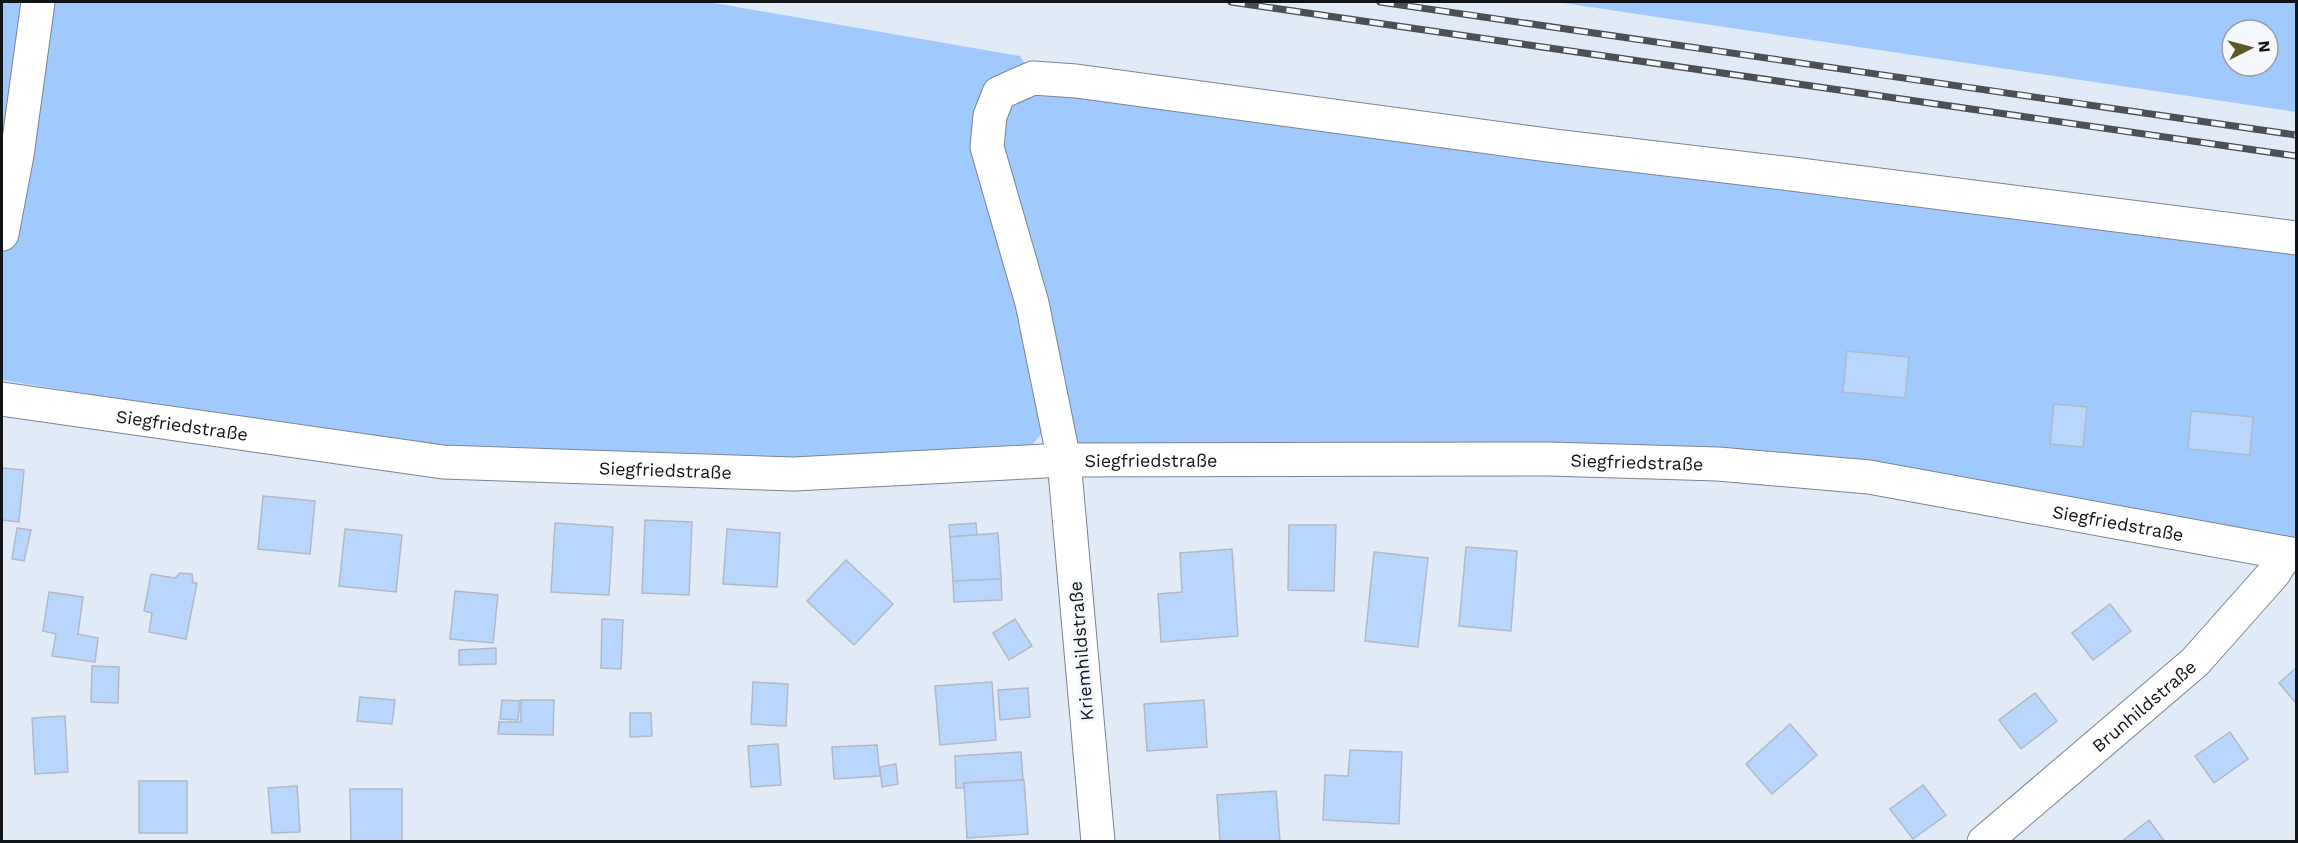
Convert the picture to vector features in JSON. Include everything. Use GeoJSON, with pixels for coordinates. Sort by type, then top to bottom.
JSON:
{"type":"FeatureCollection","features":[{"type":"Feature","properties":{"kind":"street"},"geometry":{"type":"LineString","coordinates":[[2,234],[38,2]]}},
{"type":"Feature","properties":{"kind":"street","name":"Kriemhildstraße"},"geometry":{"type":"LineString","coordinates":[[1098,842],[1064,459],[1032,303],[987,147],[990,116],[999,93],[1033,78],[1076,81],[1555,146],[2296,238]]}},
{"type":"Feature","properties":{"kind":"street","name":"Siegfriedstraße"},"geometry":{"type":"LineString","coordinates":[[2,399],[443,462],[794,474],[1064,459],[1549,459],[1718,464],[1869,477],[2291,554]]}},
{"type":"Feature","properties":{"kind":"street","name":"Brunhildstraße"},"geometry":{"type":"LineString","coordinates":[[1984,842],[2195,662],[2291,554]]}},
{"type":"Feature","properties":{"kind":"shaded area"},"geometry":{"type":"Polygon","coordinates":[[[2,2],[708,2],[1020,56],[1031,74],[985,90],[973,119],[1047,427],[1028,450],[975,455],[802,457],[443,451],[2,380],[2,2]]]}},
{"type":"Feature","properties":{"kind":"shaded area"},"geometry":{"type":"Polygon","coordinates":[[[1556,2],[2296,2],[2296,112],[1556,2]]]}},
{"type":"Feature","properties":{"kind":"shaded area"},"geometry":{"type":"Polygon","coordinates":[[[1039,85],[2296,243],[2296,558],[1869,477],[1076,451],[997,122],[1006,105],[1039,85]]]}},
{"type":"Feature","properties":{"kind":"building"},"geometry":{"type":"Polygon","coordinates":[[[1847,351],[1909,357],[1905,398],[1843,392],[1847,351]]]}},
{"type":"Feature","properties":{"kind":"building"},"geometry":{"type":"Polygon","coordinates":[[[2054,404],[2087,407],[2083,447],[2050,444],[2054,404]]]}},
{"type":"Feature","properties":{"kind":"building"},"geometry":{"type":"Polygon","coordinates":[[[2191,411],[2253,417],[2250,455],[2188,449],[2191,411]]]}},
{"type":"Feature","properties":{"kind":"building"},"geometry":{"type":"Polygon","coordinates":[[[2,468],[24,470],[19,522],[2,520],[2,468]]]}},
{"type":"Feature","properties":{"kind":"building"},"geometry":{"type":"Polygon","coordinates":[[[263,496],[315,501],[310,554],[258,549],[263,496]]]}},
{"type":"Feature","properties":{"kind":"building"},"geometry":{"type":"Polygon","coordinates":[[[645,520],[692,522],[689,595],[642,593],[645,520]]]}},
{"type":"Feature","properties":{"kind":"building"},"geometry":{"type":"Polygon","coordinates":[[[555,523],[613,527],[609,595],[551,592],[555,523]]]}},
{"type":"Feature","properties":{"kind":"building"},"geometry":{"type":"Polygon","coordinates":[[[976,523],[977,535],[950,537],[949,525],[976,523]]]}},
{"type":"Feature","properties":{"kind":"building"},"geometry":{"type":"Polygon","coordinates":[[[1289,525],[1336,525],[1334,591],[1288,590],[1289,525]]]}},
{"type":"Feature","properties":{"kind":"building"},"geometry":{"type":"Polygon","coordinates":[[[17,528],[31,530],[24,561],[12,559],[17,528]]]}},
{"type":"Feature","properties":{"kind":"building"},"geometry":{"type":"Polygon","coordinates":[[[345,529],[402,535],[396,592],[339,586],[345,529]]]}},
{"type":"Feature","properties":{"kind":"building"},"geometry":{"type":"Polygon","coordinates":[[[727,529],[780,533],[777,587],[723,584],[727,529]]]}},
{"type":"Feature","properties":{"kind":"building"},"geometry":{"type":"Polygon","coordinates":[[[998,533],[1001,579],[953,581],[950,537],[998,533]]]}},
{"type":"Feature","properties":{"kind":"building"},"geometry":{"type":"Polygon","coordinates":[[[1466,547],[1517,551],[1511,631],[1459,626],[1466,547]]]}},
{"type":"Feature","properties":{"kind":"building"},"geometry":{"type":"Polygon","coordinates":[[[1232,549],[1238,636],[1161,642],[1158,594],[1182,592],[1180,553],[1232,549]]]}},
{"type":"Feature","properties":{"kind":"building"},"geometry":{"type":"Polygon","coordinates":[[[1374,552],[1428,558],[1418,647],[1365,641],[1374,552]]]}},
{"type":"Feature","properties":{"kind":"building"},"geometry":{"type":"Polygon","coordinates":[[[846,560],[893,604],[854,645],[807,601],[846,560]]]}},
{"type":"Feature","properties":{"kind":"building"},"geometry":{"type":"Polygon","coordinates":[[[180,573],[192,574],[193,583],[197,583],[186,639],[149,632],[152,613],[144,611],[151,574],[175,578],[180,573]]]}},
{"type":"Feature","properties":{"kind":"building"},"geometry":{"type":"Polygon","coordinates":[[[1001,579],[1002,600],[954,602],[953,581],[1001,579]]]}},
{"type":"Feature","properties":{"kind":"building"},"geometry":{"type":"Polygon","coordinates":[[[455,591],[498,595],[493,643],[450,639],[455,591]]]}},
{"type":"Feature","properties":{"kind":"building"},"geometry":{"type":"Polygon","coordinates":[[[49,592],[83,597],[78,634],[98,638],[95,662],[52,656],[56,634],[43,631],[49,592]]]}},
{"type":"Feature","properties":{"kind":"building"},"geometry":{"type":"Polygon","coordinates":[[[2110,604],[2131,631],[2093,660],[2072,633],[2110,604]]]}},
{"type":"Feature","properties":{"kind":"building"},"geometry":{"type":"Polygon","coordinates":[[[602,619],[623,620],[621,669],[601,668],[602,619]]]}},
{"type":"Feature","properties":{"kind":"building"},"geometry":{"type":"Polygon","coordinates":[[[1015,619],[1032,646],[1009,660],[993,633],[1015,619]]]}},
{"type":"Feature","properties":{"kind":"building"},"geometry":{"type":"Polygon","coordinates":[[[496,648],[496,664],[459,665],[459,650],[496,648]]]}},
{"type":"Feature","properties":{"kind":"building"},"geometry":{"type":"Polygon","coordinates":[[[92,666],[119,667],[118,703],[91,702],[92,666]]]}},
{"type":"Feature","properties":{"kind":"building"},"geometry":{"type":"Polygon","coordinates":[[[2296,668],[2296,703],[2279,683],[2296,668]]]}},
{"type":"Feature","properties":{"kind":"building"},"geometry":{"type":"Polygon","coordinates":[[[753,682],[788,684],[786,726],[751,724],[753,682]]]}},
{"type":"Feature","properties":{"kind":"building"},"geometry":{"type":"Polygon","coordinates":[[[992,682],[996,740],[940,745],[935,686],[992,682]]]}},
{"type":"Feature","properties":{"kind":"building"},"geometry":{"type":"Polygon","coordinates":[[[1028,688],[1030,717],[1000,720],[998,690],[1028,688]]]}},
{"type":"Feature","properties":{"kind":"building"},"geometry":{"type":"Polygon","coordinates":[[[2035,693],[2057,721],[2021,749],[1999,720],[2035,693]]]}},
{"type":"Feature","properties":{"kind":"building"},"geometry":{"type":"Polygon","coordinates":[[[360,697],[395,700],[392,724],[357,721],[360,697]]]}},
{"type":"Feature","properties":{"kind":"building"},"geometry":{"type":"Polygon","coordinates":[[[502,700],[520,701],[518,720],[500,719],[502,700]]]}},
{"type":"Feature","properties":{"kind":"building"},"geometry":{"type":"Polygon","coordinates":[[[521,700],[554,700],[553,735],[498,734],[499,722],[521,722],[521,700]]]}},
{"type":"Feature","properties":{"kind":"building"},"geometry":{"type":"Polygon","coordinates":[[[1204,700],[1207,747],[1147,751],[1144,704],[1204,700]]]}},
{"type":"Feature","properties":{"kind":"building"},"geometry":{"type":"Polygon","coordinates":[[[630,713],[651,713],[652,736],[630,737],[630,713]]]}},
{"type":"Feature","properties":{"kind":"building"},"geometry":{"type":"Polygon","coordinates":[[[65,716],[68,772],[35,774],[32,718],[65,716]]]}},
{"type":"Feature","properties":{"kind":"building"},"geometry":{"type":"Polygon","coordinates":[[[1790,724],[1817,755],[1772,794],[1746,764],[1790,724]]]}},
{"type":"Feature","properties":{"kind":"building"},"geometry":{"type":"Polygon","coordinates":[[[2230,732],[2248,759],[2214,783],[2195,756],[2230,732]]]}},
{"type":"Feature","properties":{"kind":"building"},"geometry":{"type":"Polygon","coordinates":[[[778,744],[781,785],[751,787],[748,746],[778,744]]]}},
{"type":"Feature","properties":{"kind":"building"},"geometry":{"type":"Polygon","coordinates":[[[877,745],[880,776],[834,779],[832,747],[877,745]]]}},
{"type":"Feature","properties":{"kind":"building"},"geometry":{"type":"Polygon","coordinates":[[[1350,750],[1402,752],[1399,824],[1323,820],[1325,775],[1348,776],[1350,750]]]}},
{"type":"Feature","properties":{"kind":"building"},"geometry":{"type":"Polygon","coordinates":[[[1021,752],[1023,780],[964,783],[964,788],[956,788],[955,756],[1021,752]]]}},
{"type":"Feature","properties":{"kind":"building"},"geometry":{"type":"Polygon","coordinates":[[[896,764],[898,784],[882,787],[880,767],[896,764]]]}},
{"type":"Feature","properties":{"kind":"building"},"geometry":{"type":"Polygon","coordinates":[[[1024,780],[1028,834],[967,838],[964,783],[1024,780]]]}},
{"type":"Feature","properties":{"kind":"building"},"geometry":{"type":"Polygon","coordinates":[[[139,781],[187,781],[187,833],[139,833],[139,781]]]}},
{"type":"Feature","properties":{"kind":"building"},"geometry":{"type":"Polygon","coordinates":[[[1923,785],[1946,815],[1913,839],[1890,809],[1923,785]]]}},
{"type":"Feature","properties":{"kind":"building"},"geometry":{"type":"Polygon","coordinates":[[[297,786],[300,832],[272,833],[268,788],[297,786]]]}},
{"type":"Feature","properties":{"kind":"building"},"geometry":{"type":"Polygon","coordinates":[[[350,789],[402,789],[402,841],[351,841],[350,789]]]}},
{"type":"Feature","properties":{"kind":"building"},"geometry":{"type":"Polygon","coordinates":[[[1276,791],[1280,842],[1220,842],[1217,795],[1276,791]]]}},
{"type":"Feature","properties":{"kind":"building"},"geometry":{"type":"Polygon","coordinates":[[[2149,820],[2165,842],[2121,842],[2149,820]]]}},
{"type":"Feature","properties":{"kind":"railway"},"geometry":{"type":"LineString","coordinates":[[1231,2],[2296,156]]}},
{"type":"Feature","properties":{"kind":"railway"},"geometry":{"type":"LineString","coordinates":[[1380,2],[2296,135]]}}]}
